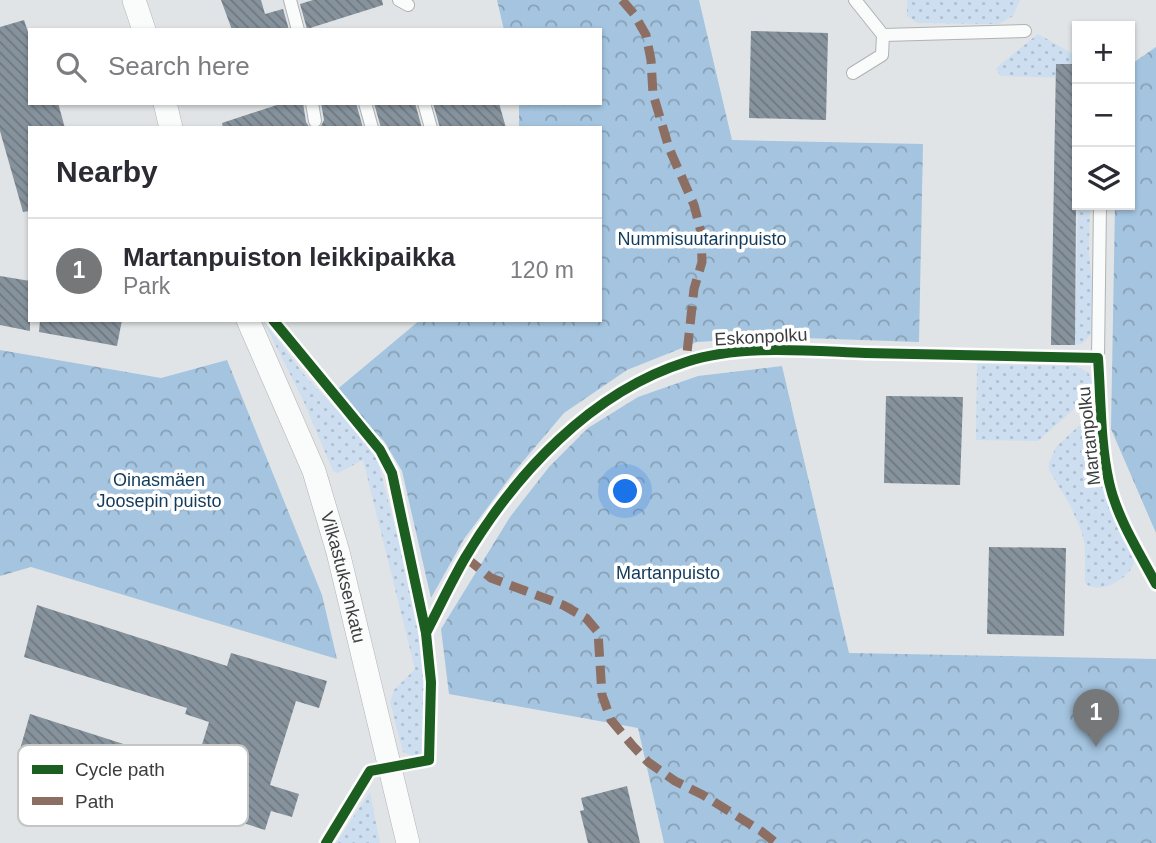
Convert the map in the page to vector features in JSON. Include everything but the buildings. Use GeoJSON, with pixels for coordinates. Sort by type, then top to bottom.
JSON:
{"type":"FeatureCollection","features":[{"type":"Feature","properties":{"kind":"street"},"geometry":{"type":"LineString","coordinates":[[134,0],[143,28]]}},
{"type":"Feature","properties":{"kind":"street"},"geometry":{"type":"LineString","coordinates":[[165,105],[170,126]]}},
{"type":"Feature","properties":{"kind":"street","name":"Vilkastuksenkatu"},"geometry":{"type":"LineString","coordinates":[[249,322],[314,471],[338,551],[408,843]]}},
{"type":"Feature","properties":{"kind":"lane"},"geometry":{"type":"LineString","coordinates":[[290,0],[297,28]]}},
{"type":"Feature","properties":{"kind":"lane"},"geometry":{"type":"LineString","coordinates":[[853,73],[882,55],[883,35],[855,0]]}},
{"type":"Feature","properties":{"kind":"lane"},"geometry":{"type":"LineString","coordinates":[[883,35],[1025,31]]}},
{"type":"Feature","properties":{"kind":"lane"},"geometry":{"type":"LineString","coordinates":[[312,105],[315,121]]}},
{"type":"Feature","properties":{"kind":"lane"},"geometry":{"type":"LineString","coordinates":[[366,105],[371,126]]}},
{"type":"Feature","properties":{"kind":"lane"},"geometry":{"type":"LineString","coordinates":[[425,105],[430,126]]}},
{"type":"Feature","properties":{"kind":"lane"},"geometry":{"type":"LineString","coordinates":[[1098,358],[1100,210]]}},
{"type":"Feature","properties":{"kind":"shaded area"},"geometry":{"type":"Polygon","coordinates":[[[907,0],[1020,0],[1013,16],[999,24],[918,23],[907,16],[907,0]]]}},
{"type":"Feature","properties":{"kind":"shaded area"},"geometry":{"type":"Polygon","coordinates":[[[1038,34],[1072,53],[1072,78],[1000,76],[996,68],[1038,34]]]}},
{"type":"Feature","properties":{"kind":"shaded area"},"geometry":{"type":"Polygon","coordinates":[[[1078,210],[1090,210],[1089,254],[1095,307],[1094,331],[1082,344],[1075,345],[1078,210]]]}},
{"type":"Feature","properties":{"kind":"shaded area"},"geometry":{"type":"Polygon","coordinates":[[[264,322],[306,377],[375,450],[411,589],[420,635],[426,684],[426,756],[414,757],[403,752],[390,702],[394,690],[415,669],[363,460],[338,473],[333,471],[304,402],[264,322]]]}},
{"type":"Feature","properties":{"kind":"shaded area"},"geometry":{"type":"Polygon","coordinates":[[[977,364],[1075,366],[1088,372],[1094,386],[1092,393],[1038,441],[976,440],[977,364]]]}},
{"type":"Feature","properties":{"kind":"shaded area"},"geometry":{"type":"Polygon","coordinates":[[[1084,421],[1092,423],[1102,485],[1134,562],[1120,580],[1098,588],[1085,583],[1085,545],[1081,530],[1049,470],[1056,447],[1084,421]]]}},
{"type":"Feature","properties":{"kind":"shaded area"},"geometry":{"type":"Polygon","coordinates":[[[370,792],[380,843],[336,843],[370,792]]]}},
{"type":"Feature","properties":{"kind":"green space","name":"Nummisuutarinpuisto"},"geometry":{"type":"Polygon","coordinates":[[[497,0],[699,0],[732,140],[923,144],[919,342],[776,337],[697,342],[627,370],[564,413],[514,472],[464,539],[431,598],[402,471],[384,441],[334,392],[418,322],[602,322],[602,126],[519,126],[519,105],[602,105],[602,28],[504,28],[497,0]]]}},
{"type":"Feature","properties":{"kind":"green space"},"geometry":{"type":"Polygon","coordinates":[[[1156,47],[1156,533],[1111,429],[1115,210],[1135,210],[1135,62],[1156,47]]]}},
{"type":"Feature","properties":{"kind":"green space","name":"Oinasmäen Joosepin puisto"},"geometry":{"type":"Polygon","coordinates":[[[0,350],[161,378],[227,360],[322,595],[337,659],[31,567],[0,576],[0,350]]]}},
{"type":"Feature","properties":{"kind":"green space","name":"Martanpuisto"},"geometry":{"type":"Polygon","coordinates":[[[782,366],[849,653],[1156,659],[1156,843],[664,843],[638,728],[449,694],[441,629],[510,517],[549,467],[588,428],[638,397],[698,376],[782,366]]]}},
{"type":"Feature","properties":{"kind":"marked path"},"geometry":{"type":"LineString","coordinates":[[622,0],[646,35],[653,94],[669,148],[694,205],[701,232],[702,262],[694,289],[686,362]]}},
{"type":"Feature","properties":{"kind":"marked path"},"geometry":{"type":"LineString","coordinates":[[465,557],[491,578],[563,605],[586,618],[598,632],[602,695],[611,720],[632,745],[648,762],[675,781],[703,795],[776,843]]}},
{"type":"Feature","properties":{"kind":"cycle path"},"geometry":{"type":"LineString","coordinates":[[275,322],[380,450],[392,473],[426,633],[431,682],[429,760],[370,771],[326,843]]}},
{"type":"Feature","properties":{"kind":"cycle path","name":"Eskonpolku"},"geometry":{"type":"LineString","coordinates":[[426,633],[460,567],[485,527],[507,496],[559,440],[618,393],[651,376],[707,356],[752,351],[1098,358],[1102,436],[1109,482],[1123,522],[1156,584]]}},
{"type":"Feature","properties":{"kind":"place","name":"Martanpuiston leikkipaikka"},"geometry":{"type":"Point","coordinates":[1096,747]}}]}
